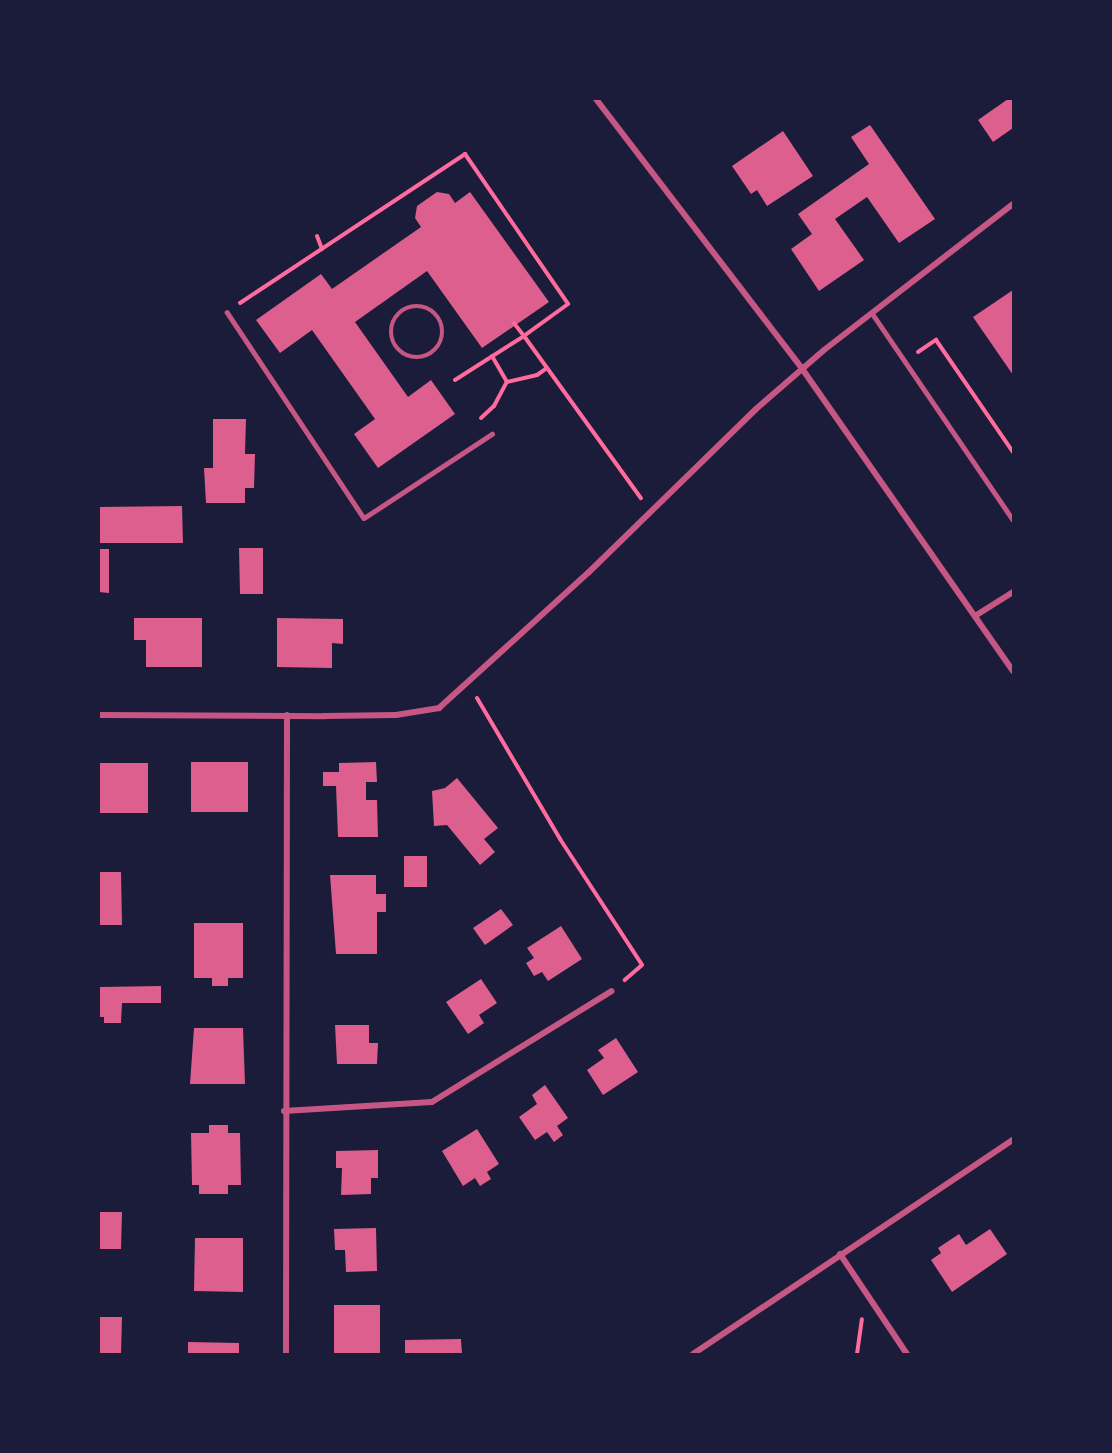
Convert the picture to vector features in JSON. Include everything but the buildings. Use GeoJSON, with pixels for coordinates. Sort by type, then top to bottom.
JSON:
{"type":"FeatureCollection","features":[{"type":"Feature","properties":{"kind":"street"},"geometry":{"type":"LineString","coordinates":[[596,99],[803,370],[1013,671]]}},
{"type":"Feature","properties":{"kind":"street"},"geometry":{"type":"LineString","coordinates":[[99,715],[396,715],[439,708],[469,684],[756,409],[872,313],[1013,204]]}},
{"type":"Feature","properties":{"kind":"street"},"geometry":{"type":"LineString","coordinates":[[975,616],[1013,592]]}},
{"type":"Feature","properties":{"kind":"street"},"geometry":{"type":"LineString","coordinates":[[286,1354],[284,1111],[287,715]]}},
{"type":"Feature","properties":{"kind":"street"},"geometry":{"type":"LineString","coordinates":[[284,1111],[432,1102],[612,991]]}},
{"type":"Feature","properties":{"kind":"street"},"geometry":{"type":"LineString","coordinates":[[693,1354],[1013,1140]]}},
{"type":"Feature","properties":{"kind":"street"},"geometry":{"type":"LineString","coordinates":[[840,1254],[907,1354]]}},
{"type":"Feature","properties":{"kind":"lane"},"geometry":{"type":"LineString","coordinates":[[423,307],[440,318],[443,338],[429,356],[411,358],[395,346],[392,327],[403,310],[423,307]]}},
{"type":"Feature","properties":{"kind":"lane"},"geometry":{"type":"LineString","coordinates":[[227,312],[364,518],[492,434]]}},
{"type":"Feature","properties":{"kind":"lane"},"geometry":{"type":"LineString","coordinates":[[872,313],[1013,520]]}},
{"type":"Feature","properties":{"kind":"path"},"geometry":{"type":"LineString","coordinates":[[227,312],[465,154],[568,304],[524,336],[455,380]]}},
{"type":"Feature","properties":{"kind":"path"},"geometry":{"type":"LineString","coordinates":[[317,236],[322,249]]}},
{"type":"Feature","properties":{"kind":"path"},"geometry":{"type":"LineString","coordinates":[[514,323],[651,511]]}},
{"type":"Feature","properties":{"kind":"path"},"geometry":{"type":"LineString","coordinates":[[904,361],[936,340],[1013,452]]}},
{"type":"Feature","properties":{"kind":"path"},"geometry":{"type":"LineString","coordinates":[[492,356],[507,382]]}},
{"type":"Feature","properties":{"kind":"path"},"geometry":{"type":"LineString","coordinates":[[481,418],[494,406],[507,382],[537,375],[547,368]]}},
{"type":"Feature","properties":{"kind":"path"},"geometry":{"type":"LineString","coordinates":[[469,684],[561,839],[642,965],[612,991]]}},
{"type":"Feature","properties":{"kind":"path"},"geometry":{"type":"LineString","coordinates":[[857,1354],[863,1317],[876,1307]]}}]}
